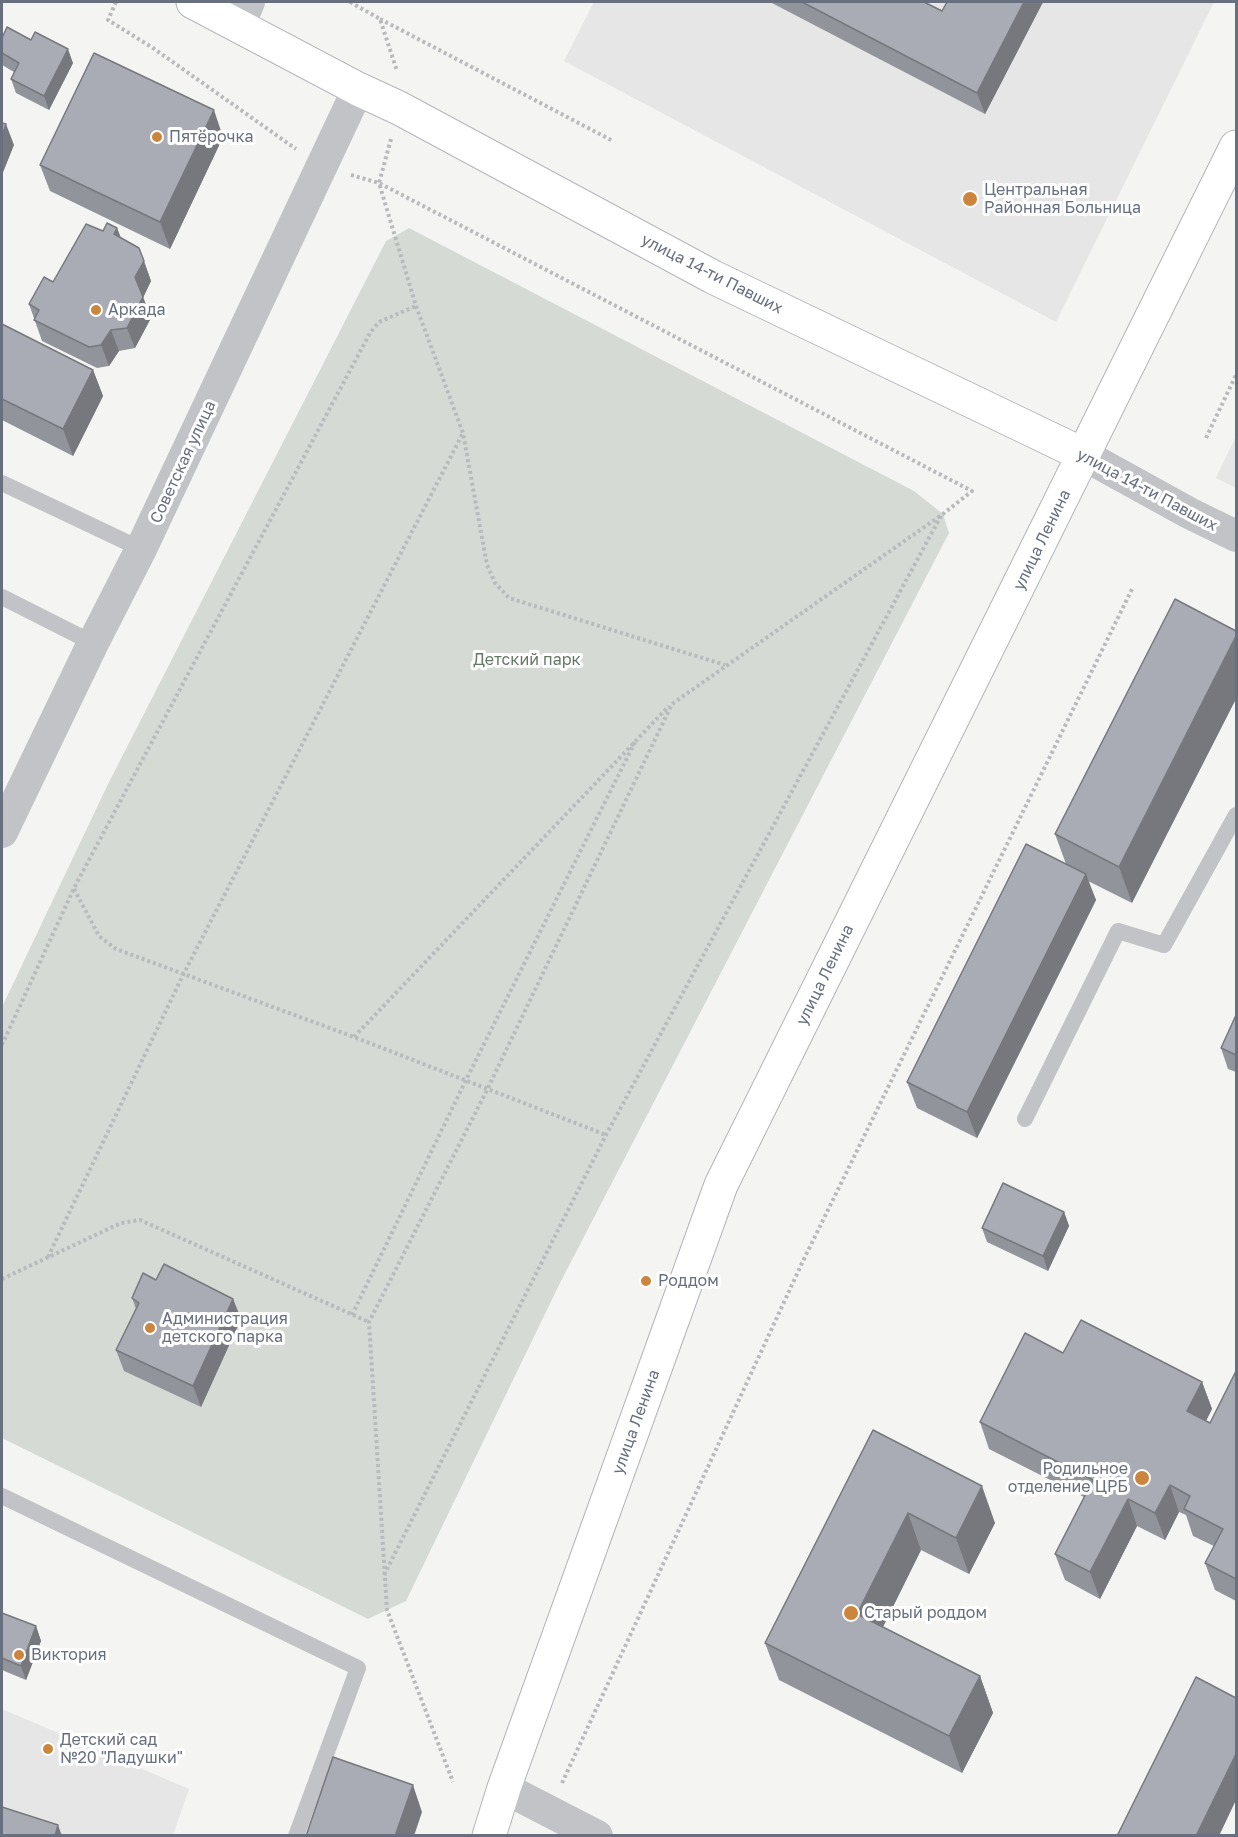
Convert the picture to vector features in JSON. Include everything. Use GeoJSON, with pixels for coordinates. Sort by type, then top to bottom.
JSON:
{"type":"FeatureCollection","features":[{"type":"Feature","properties":{"kind":"main road","name":"улица 14-ти Павших"},"geometry":{"type":"LineString","coordinates":[[193,2],[244,13],[358,89],[399,108],[713,277],[1084,455]]}},
{"type":"Feature","properties":{"kind":"main road","name":"улица Ленина"},"geometry":{"type":"LineString","coordinates":[[489,1836],[504,1788],[721,1185],[1236,147]]}},
{"type":"Feature","properties":{"kind":"street","name":"Советская улица"},"geometry":{"type":"LineString","coordinates":[[4,819],[141,549],[358,89]]}},
{"type":"Feature","properties":{"kind":"street","name":"улица 14-ти Павших"},"geometry":{"type":"LineString","coordinates":[[1084,455],[1189,513],[1236,536]]}},
{"type":"Feature","properties":{"kind":"street"},"geometry":{"type":"LineString","coordinates":[[504,1788],[597,1836]]}},
{"type":"Feature","properties":{"kind":"lane"},"geometry":{"type":"LineString","coordinates":[[2,483],[141,549]]}},
{"type":"Feature","properties":{"kind":"lane"},"geometry":{"type":"LineString","coordinates":[[2,597],[93,643]]}},
{"type":"Feature","properties":{"kind":"lane"},"geometry":{"type":"LineString","coordinates":[[1025,1119],[1118,931],[1164,945],[1236,815]]}},
{"type":"Feature","properties":{"kind":"lane"},"geometry":{"type":"LineString","coordinates":[[2,1496],[358,1668],[296,1836]]}},
{"type":"Feature","properties":{"kind":"path"},"geometry":{"type":"LineString","coordinates":[[116,2],[108,20],[153,48],[322,166],[379,183],[972,491],[943,514],[672,704],[354,1037]]}},
{"type":"Feature","properties":{"kind":"path"},"geometry":{"type":"LineString","coordinates":[[380,19],[613,141]]}},
{"type":"Feature","properties":{"kind":"path"},"geometry":{"type":"LineString","coordinates":[[379,183],[416,306],[463,433],[487,565],[495,584],[509,598],[726,665]]}},
{"type":"Feature","properties":{"kind":"path"},"geometry":{"type":"LineString","coordinates":[[2,1046],[74,888],[370,333],[379,322],[416,306]]}},
{"type":"Feature","properties":{"kind":"path"},"geometry":{"type":"LineString","coordinates":[[1206,438],[1236,375]]}},
{"type":"Feature","properties":{"kind":"path"},"geometry":{"type":"LineString","coordinates":[[48,1257],[183,975],[463,433]]}},
{"type":"Feature","properties":{"kind":"path"},"geometry":{"type":"LineString","coordinates":[[384,1576],[606,1135],[943,514]]}},
{"type":"Feature","properties":{"kind":"path"},"geometry":{"type":"LineString","coordinates":[[549,1811],[803,1261],[1133,587]]}},
{"type":"Feature","properties":{"kind":"path"},"geometry":{"type":"LineString","coordinates":[[453,1782],[387,1610],[369,1322],[487,1090],[672,704]]}},
{"type":"Feature","properties":{"kind":"path"},"geometry":{"type":"LineString","coordinates":[[352,1315],[465,1082],[635,742]]}},
{"type":"Feature","properties":{"kind":"path"},"geometry":{"type":"LineString","coordinates":[[74,888],[99,936],[116,950],[354,1037],[606,1135]]}},
{"type":"Feature","properties":{"kind":"path"},"geometry":{"type":"LineString","coordinates":[[2,1279],[121,1223],[140,1220],[369,1322]]}},
{"type":"Feature","properties":{"kind":"shaded area","name":"Центральная Районная Больница"},"geometry":{"type":"Polygon","coordinates":[[[594,2],[1214,2],[1056,322],[564,61],[594,2]]]}},
{"type":"Feature","properties":{"kind":"shaded area"},"geometry":{"type":"Polygon","coordinates":[[[1236,436],[1236,488],[1216,478],[1236,436]]]}},
{"type":"Feature","properties":{"kind":"shaded area","name":"Детский сад №20 \"Ладушки\""},"geometry":{"type":"Polygon","coordinates":[[[2,1709],[189,1789],[173,1835],[2,1835],[2,1709]]]}},
{"type":"Feature","properties":{"kind":"green space","name":"Детский парк"},"geometry":{"type":"Polygon","coordinates":[[[409,228],[914,491],[943,514],[949,533],[560,1283],[406,1601],[368,1619],[2,1438],[2,1007],[108,784],[386,241],[409,228]]]}},
{"type":"Feature","properties":{"kind":"building"},"geometry":{"type":"Polygon","coordinates":[[[802,2],[924,2],[942,11],[947,2],[1024,2],[977,93],[802,2]]]}},
{"type":"Feature","properties":{"kind":"building"},"geometry":{"type":"Polygon","coordinates":[[[7,27],[31,40],[35,32],[68,49],[44,96],[11,79],[19,63],[2,53],[2,38],[7,27]]]}},
{"type":"Feature","properties":{"kind":"building"},"geometry":{"type":"Polygon","coordinates":[[[94,53],[214,110],[160,222],[40,165],[94,53]]]}},
{"type":"Feature","properties":{"kind":"building"},"geometry":{"type":"Polygon","coordinates":[[[2,123],[6,124],[2,136],[2,123]]]}},
{"type":"Feature","properties":{"kind":"building","name":"Аркада"},"geometry":{"type":"Polygon","coordinates":[[[107,223],[117,228],[114,234],[139,248],[144,261],[135,277],[143,297],[127,328],[111,330],[101,345],[89,347],[34,320],[39,310],[29,304],[44,277],[53,282],[86,224],[103,231],[107,223]]]}},
{"type":"Feature","properties":{"kind":"building"},"geometry":{"type":"Polygon","coordinates":[[[2,324],[93,370],[63,429],[2,399],[2,324]]]}},
{"type":"Feature","properties":{"kind":"building"},"geometry":{"type":"Polygon","coordinates":[[[1175,599],[1236,631],[1236,636],[1119,867],[1055,834],[1175,599]]]}},
{"type":"Feature","properties":{"kind":"building"},"geometry":{"type":"Polygon","coordinates":[[[1026,844],[1086,874],[967,1112],[907,1082],[1026,844]]]}},
{"type":"Feature","properties":{"kind":"building"},"geometry":{"type":"Polygon","coordinates":[[[1236,1015],[1236,1055],[1221,1048],[1236,1015]]]}},
{"type":"Feature","properties":{"kind":"building"},"geometry":{"type":"Polygon","coordinates":[[[1003,1183],[1064,1212],[1043,1256],[982,1228],[1003,1183]]]}},
{"type":"Feature","properties":{"kind":"building"},"geometry":{"type":"Polygon","coordinates":[[[164,1264],[233,1299],[193,1386],[116,1350],[139,1303],[132,1298],[143,1273],[156,1280],[164,1264]]]}},
{"type":"Feature","properties":{"kind":"building","name":"Родильное отделение ЦРБ"},"geometry":{"type":"Polygon","coordinates":[[[1081,1320],[1202,1382],[1187,1411],[1210,1423],[1236,1371],[1236,1579],[1205,1563],[1223,1529],[1184,1509],[1190,1496],[1170,1485],[1155,1513],[1128,1499],[1090,1572],[1055,1554],[1093,1480],[980,1422],[1025,1333],[1063,1353],[1081,1320]]]}},
{"type":"Feature","properties":{"kind":"building"},"geometry":{"type":"Polygon","coordinates":[[[873,1430],[982,1486],[956,1538],[908,1513],[857,1614],[980,1676],[949,1736],[765,1643],[873,1430]]]}},
{"type":"Feature","properties":{"kind":"building"},"geometry":{"type":"Polygon","coordinates":[[[2,1613],[36,1626],[21,1666],[2,1658],[2,1613]]]}},
{"type":"Feature","properties":{"kind":"building"},"geometry":{"type":"Polygon","coordinates":[[[1196,1677],[1236,1698],[1236,1754],[1196,1836],[1117,1836],[1196,1677]]]}},
{"type":"Feature","properties":{"kind":"building"},"geometry":{"type":"Polygon","coordinates":[[[333,1757],[413,1785],[395,1836],[306,1836],[333,1757]]]}},
{"type":"Feature","properties":{"kind":"building"},"geometry":{"type":"Polygon","coordinates":[[[2,1807],[58,1825],[55,1836],[2,1836],[2,1807]]]}},
{"type":"Feature","properties":{"kind":"place","name":"Пятёрочка"},"geometry":{"type":"Point","coordinates":[157,137]}},
{"type":"Feature","properties":{"kind":"place","name":"Центральная Районная Больница"},"geometry":{"type":"Point","coordinates":[970,199]}},
{"type":"Feature","properties":{"kind":"place","name":"Аркада"},"geometry":{"type":"Point","coordinates":[96,310]}},
{"type":"Feature","properties":{"kind":"place","name":"Роддом"},"geometry":{"type":"Point","coordinates":[646,1281]}},
{"type":"Feature","properties":{"kind":"place","name":"Администрация детского парка"},"geometry":{"type":"Point","coordinates":[150,1328]}},
{"type":"Feature","properties":{"kind":"place","name":"Родильное отделение ЦРБ"},"geometry":{"type":"Point","coordinates":[1142,1478]}},
{"type":"Feature","properties":{"kind":"place","name":"Старый роддом"},"geometry":{"type":"Point","coordinates":[851,1613]}},
{"type":"Feature","properties":{"kind":"place","name":"Виктория"},"geometry":{"type":"Point","coordinates":[19,1655]}},
{"type":"Feature","properties":{"kind":"place","name":"Детский сад №20 \"Ладушки\""},"geometry":{"type":"Point","coordinates":[48,1749]}}]}
